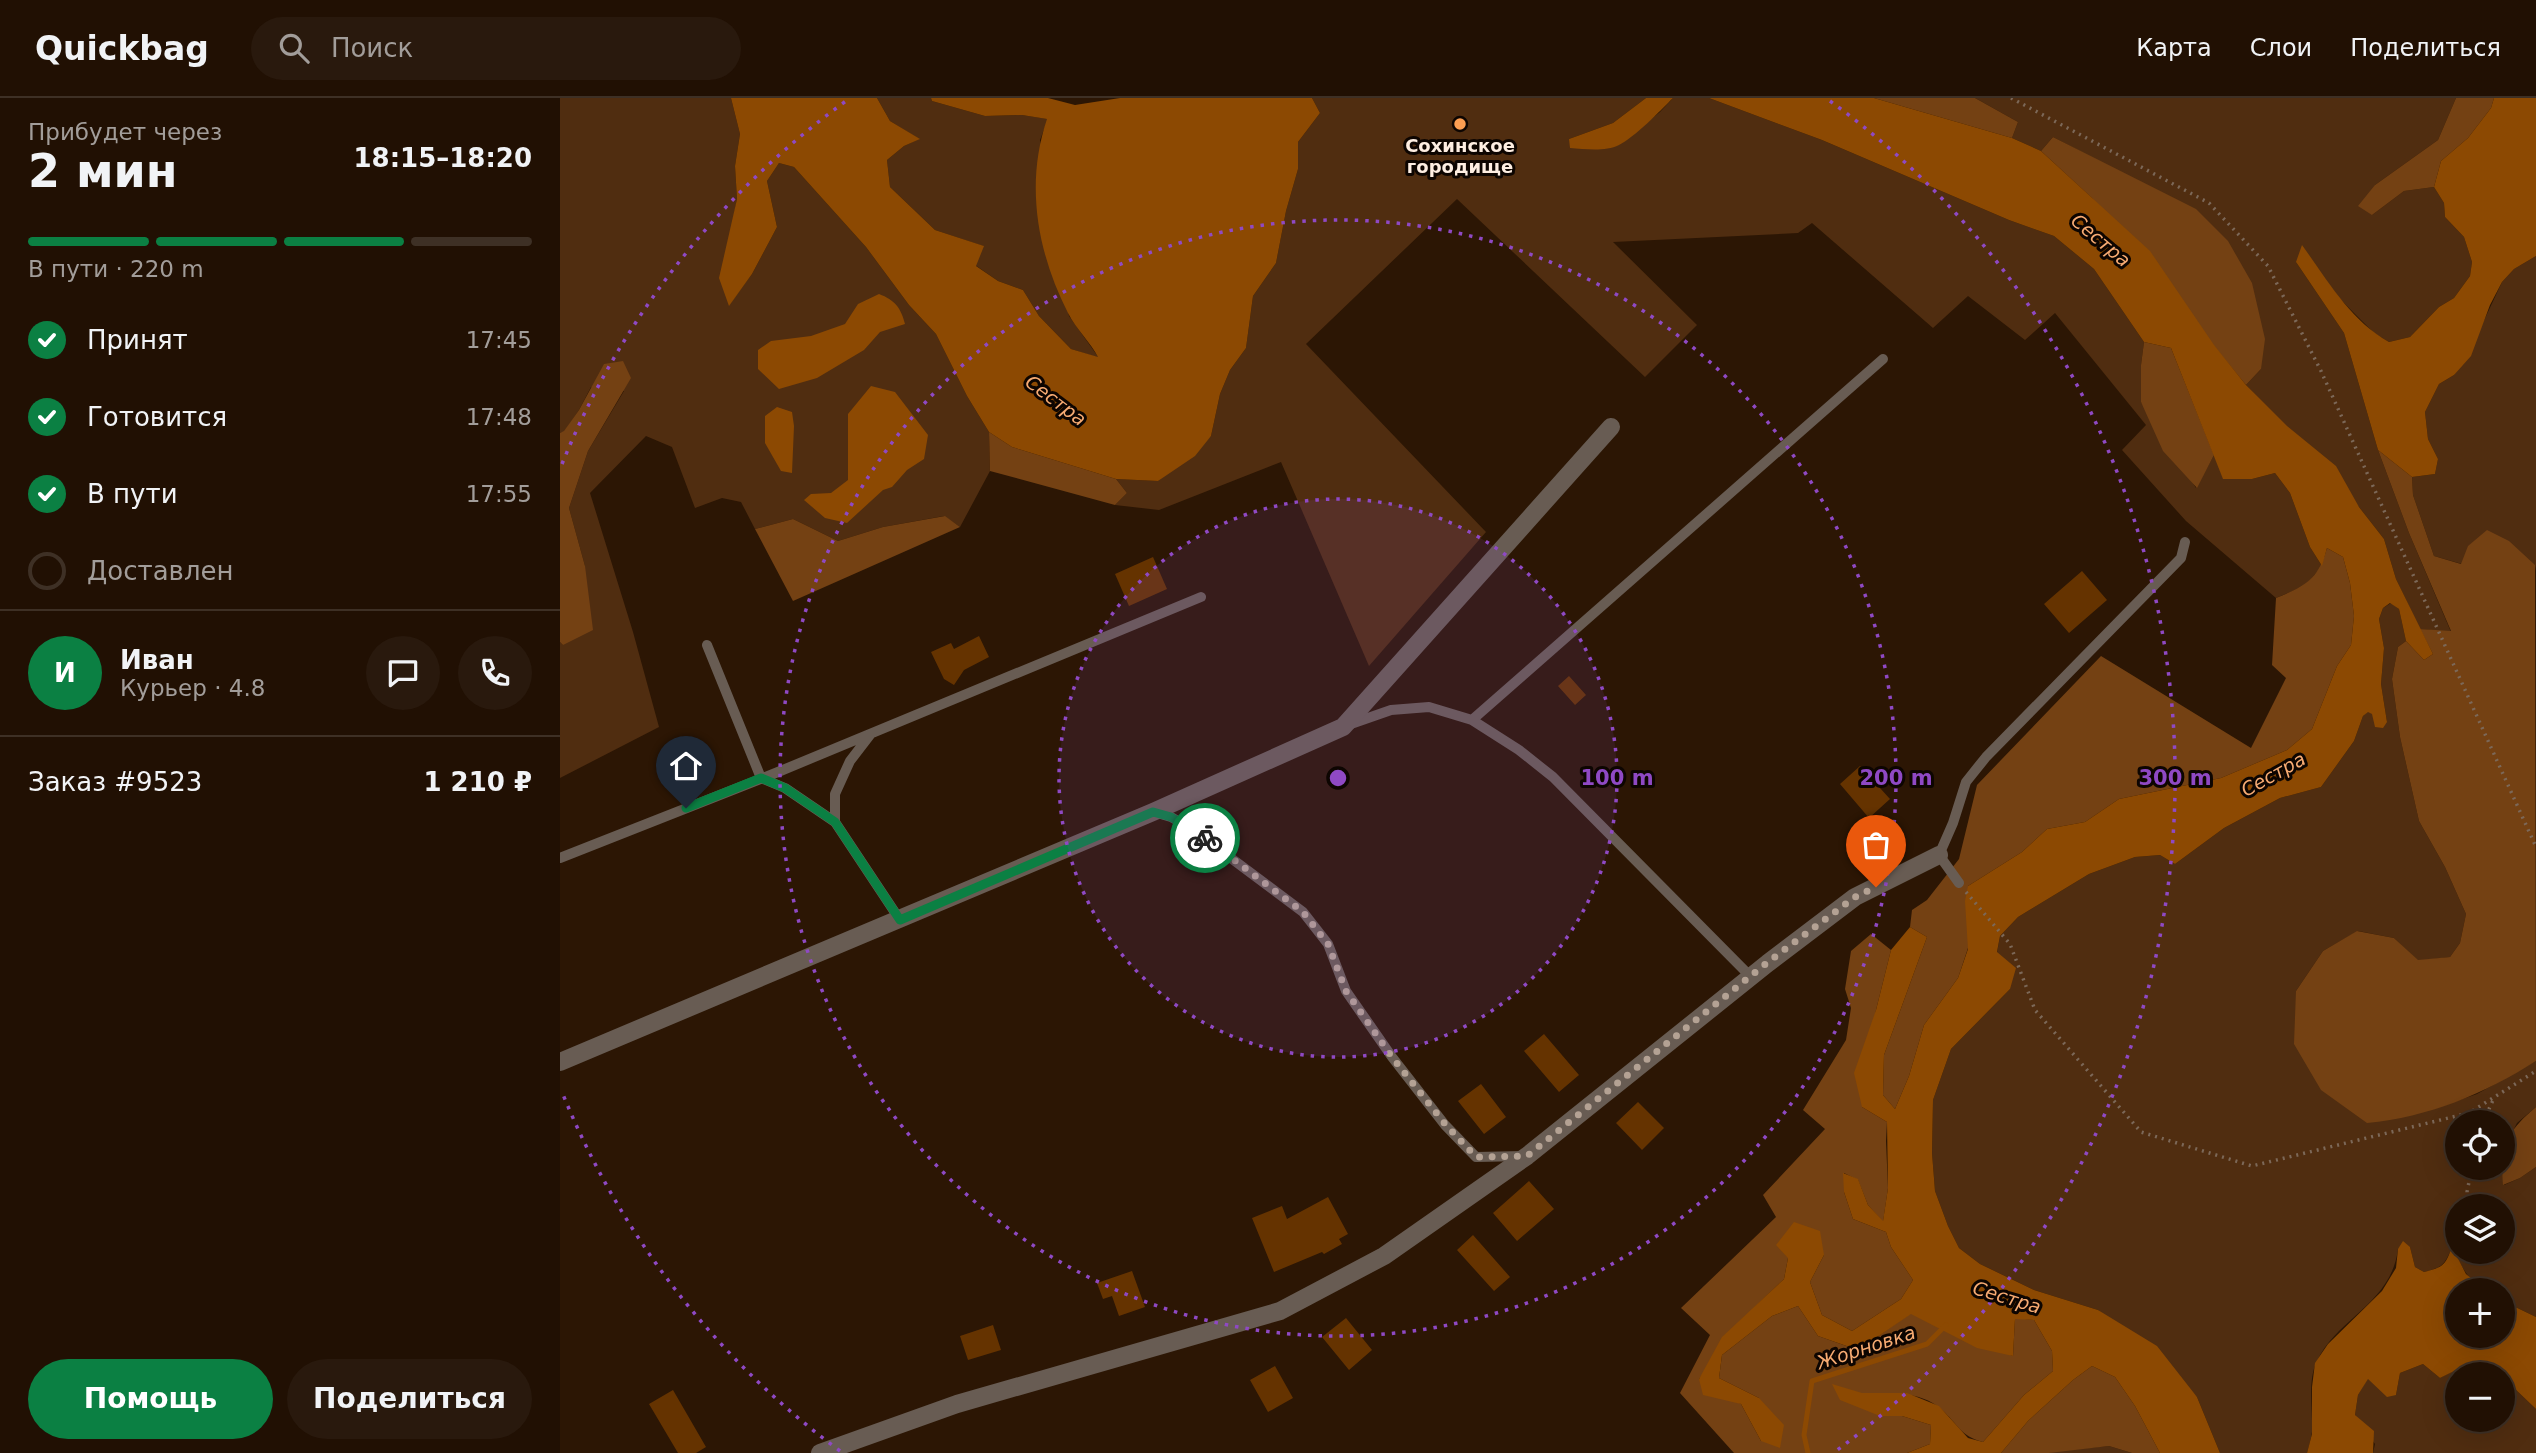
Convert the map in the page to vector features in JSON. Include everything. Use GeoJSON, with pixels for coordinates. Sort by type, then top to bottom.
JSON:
{"type":"FeatureCollection","features":[{"type":"Feature","properties":{"kind":"street"},"geometry":{"type":"LineString","coordinates":[[560,1062],[1153,812],[1343,727],[1611,427]]}},
{"type":"Feature","properties":{"kind":"street"},"geometry":{"type":"LineString","coordinates":[[820,1453],[957,1404],[1279,1311],[1384,1256],[1527,1156],[1750,976],[1855,897],[1939,855]]}},
{"type":"Feature","properties":{"kind":"lane"},"geometry":{"type":"LineString","coordinates":[[1472,720],[1883,359]]}},
{"type":"Feature","properties":{"kind":"lane"},"geometry":{"type":"LineString","coordinates":[[1959,883],[1939,855],[1966,782],[1986,757],[2181,558],[2185,542]]}},
{"type":"Feature","properties":{"kind":"lane"},"geometry":{"type":"LineString","coordinates":[[560,858],[873,733],[1201,597]]}},
{"type":"Feature","properties":{"kind":"lane"},"geometry":{"type":"LineString","coordinates":[[708,645],[761,778],[785,788],[835,822],[900,920]]}},
{"type":"Feature","properties":{"kind":"lane"},"geometry":{"type":"LineString","coordinates":[[1343,727],[1391,710],[1429,707],[1472,720],[1519,750],[1553,777],[1750,976]]}},
{"type":"Feature","properties":{"kind":"lane"},"geometry":{"type":"LineString","coordinates":[[835,822],[835,794],[850,761],[873,733]]}},
{"type":"Feature","properties":{"kind":"lane"},"geometry":{"type":"LineString","coordinates":[[1153,812],[1171,817],[1192,829],[1303,912],[1328,944],[1346,991],[1392,1057],[1446,1125],[1476,1157],[1527,1156]]}},
{"type":"Feature","properties":{"kind":"path"},"geometry":{"type":"LineString","coordinates":[[2011,98],[2209,203],[2268,266],[2321,371],[2536,847]]}},
{"type":"Feature","properties":{"kind":"path"},"geometry":{"type":"LineString","coordinates":[[1959,883],[2010,944],[2035,1010],[2141,1132],[2252,1166],[2469,1113],[2536,1071]]}},
{"type":"Feature","properties":{"kind":"path"},"geometry":{"type":"LineString","coordinates":[[2489,1110],[2495,1096]]}},
{"type":"Feature","properties":{"kind":"shaded area"},"geometry":{"type":"Polygon","coordinates":[[[560,98],[731,98],[740,134],[735,166],[737,199],[732,226],[729,305],[752,274],[777,227],[767,181],[779,163],[794,167],[866,247],[909,305],[936,334],[967,396],[989,432],[990,471],[960,527],[944,516],[883,527],[838,541],[793,519],[755,529],[741,502],[722,498],[695,508],[672,447],[646,436],[590,493],[659,727],[560,778],[560,642],[563,645],[585,566],[569,508],[588,451],[624,391],[591,387],[579,410],[564,432],[560,433],[560,98]]]}},
{"type":"Feature","properties":{"kind":"shaded area"},"geometry":{"type":"Polygon","coordinates":[[[877,98],[931,98],[932,101],[985,116],[1022,115],[1048,119],[1040,140],[1069,316],[1099,358],[1071,349],[1039,316],[1023,290],[998,281],[975,265],[983,246],[935,230],[890,187],[887,160],[904,146],[919,139],[890,121],[877,98]]]}},
{"type":"Feature","properties":{"kind":"shaded area"},"geometry":{"type":"Polygon","coordinates":[[[1312,98],[1646,98],[1613,123],[1569,139],[1618,145],[1660,112],[1673,98],[1709,98],[1822,140],[2009,220],[2054,236],[2094,269],[2144,342],[2141,402],[2196,488],[2214,455],[2224,479],[2252,479],[2275,473],[2290,493],[2310,547],[2322,566],[2305,586],[2276,598],[2186,521],[2122,450],[2146,425],[2055,313],[2025,340],[1968,296],[1933,328],[1812,223],[1798,233],[1613,242],[1697,325],[1645,377],[1457,199],[1306,344],[1486,532],[1369,666],[1281,462],[1159,510],[1115,505],[1127,493],[1116,479],[1158,481],[1211,436],[1220,394],[1230,370],[1246,348],[1253,296],[1276,263],[1286,211],[1298,169],[1298,142],[1320,113],[1312,98]]]}},
{"type":"Feature","properties":{"kind":"shaded area"},"geometry":{"type":"Polygon","coordinates":[[[1874,98],[1975,98],[2018,122],[2012,138],[1874,98]]]}},
{"type":"Feature","properties":{"kind":"shaded area"},"geometry":{"type":"Polygon","coordinates":[[[1975,98],[2456,98],[2438,140],[2375,185],[2372,215],[2404,191],[2434,187],[2444,203],[2445,217],[2464,237],[2472,262],[2470,276],[2454,298],[2439,307],[2410,337],[2389,342],[2374,333],[2341,300],[2296,262],[2344,333],[2378,450],[2409,533],[2451,632],[2420,629],[2396,579],[2384,539],[2359,507],[2246,385],[2261,369],[2120,172],[2053,137],[2041,151],[2012,138],[2018,122],[1975,98]]]}},
{"type":"Feature","properties":{"kind":"shaded area"},"geometry":{"type":"Polygon","coordinates":[[[2456,98],[2494,98],[2491,108],[2468,138],[2441,161],[2434,187],[2404,191],[2372,215],[2358,206],[2375,185],[2438,140],[2456,98]]]}},
{"type":"Feature","properties":{"kind":"shaded area"},"geometry":{"type":"Polygon","coordinates":[[[2053,137],[2196,209],[2228,241],[2252,283],[2265,339],[2261,369],[2246,385],[2092,198],[2041,151],[2053,137]]]}},
{"type":"Feature","properties":{"kind":"shaded area"},"geometry":{"type":"Polygon","coordinates":[[[2536,256],[2536,571],[2535,565],[2462,564],[2434,556],[2413,495],[2412,477],[2435,474],[2438,459],[2428,439],[2425,412],[2439,384],[2454,375],[2502,282],[2514,269],[2536,256]]]}},
{"type":"Feature","properties":{"kind":"shaded area"},"geometry":{"type":"Polygon","coordinates":[[[2144,342],[2171,348],[2214,455],[2197,488],[2163,451],[2141,402],[2144,342]]]}},
{"type":"Feature","properties":{"kind":"shaded area"},"geometry":{"type":"Polygon","coordinates":[[[623,361],[631,378],[588,451],[569,508],[585,566],[593,630],[563,645],[560,642],[560,433],[579,410],[604,364],[623,361]]]}},
{"type":"Feature","properties":{"kind":"shaded area"},"geometry":{"type":"Polygon","coordinates":[[[989,432],[1012,447],[1116,479],[1127,493],[1115,505],[990,471],[989,432]]]}},
{"type":"Feature","properties":{"kind":"shaded area"},"geometry":{"type":"Polygon","coordinates":[[[2378,450],[2412,477],[2413,495],[2434,556],[2461,564],[2468,546],[2487,530],[2509,541],[2535,565],[2536,1061],[2496,1084],[2455,1102],[2412,1115],[2367,1123],[2321,1090],[2294,1044],[2296,991],[2323,951],[2357,931],[2394,938],[2418,960],[2450,957],[2460,943],[2466,914],[2445,867],[2419,821],[2400,737],[2392,679],[2398,647],[2406,641],[2424,660],[2433,654],[2420,629],[2451,631],[2409,533],[2378,450]]]}},
{"type":"Feature","properties":{"kind":"shaded area"},"geometry":{"type":"Polygon","coordinates":[[[945,516],[960,527],[793,601],[755,529],[793,519],[838,541],[883,527],[945,516]]]}},
{"type":"Feature","properties":{"kind":"shaded area"},"geometry":{"type":"Polygon","coordinates":[[[2327,548],[2343,557],[2350,583],[2354,616],[2351,645],[2337,666],[2312,729],[2287,750],[2221,778],[2119,799],[2085,822],[2047,829],[2022,852],[1968,886],[1968,948],[1958,978],[1924,1025],[1909,1076],[1895,1109],[1883,1095],[1884,1055],[1927,937],[1910,927],[1912,910],[1927,900],[1959,859],[1977,785],[2101,656],[2251,748],[2286,678],[2272,665],[2276,598],[2295,590],[2315,575],[2327,548]]]}},
{"type":"Feature","properties":{"kind":"shaded area"},"geometry":{"type":"Polygon","coordinates":[[[2391,603],[2399,609],[2406,641],[2398,647],[2392,679],[2400,737],[2419,821],[2445,867],[2466,914],[2460,943],[2450,957],[2418,961],[2394,938],[2358,931],[2323,951],[2296,991],[2445,1105],[2477,1094],[2536,1061],[2536,1107],[2515,1127],[2515,1110],[2445,1110],[2445,1180],[2503,1180],[2504,1185],[2536,1167],[2536,1317],[2515,1307],[2515,1278],[2471,1278],[2461,1264],[2515,1264],[2515,1194],[2445,1194],[2445,1261],[2442,1265],[2424,1272],[2415,1267],[2410,1247],[2398,1249],[2385,1284],[2326,1346],[2317,1361],[2312,1377],[2312,1432],[2307,1453],[2220,1453],[2197,1397],[2098,1310],[2034,1290],[1980,1264],[1959,1248],[1935,1191],[1932,1153],[1933,1100],[1951,1049],[2010,989],[1997,953],[2000,936],[2018,917],[2089,874],[2135,857],[2160,855],[2175,864],[2224,828],[2280,798],[2321,787],[2354,741],[2363,716],[2368,711],[2387,722],[2381,684],[2384,648],[2379,619],[2383,608],[2391,603]]]}},
{"type":"Feature","properties":{"kind":"shaded area"},"geometry":{"type":"Polygon","coordinates":[[[1871,934],[1891,950],[1876,1010],[1862,1107],[1887,1122],[1888,1188],[1883,1222],[1868,1205],[1858,1180],[1844,1173],[1844,1192],[1853,1219],[1886,1232],[1891,1247],[1913,1280],[1901,1299],[1852,1331],[1822,1315],[1810,1282],[1824,1255],[1788,1258],[1784,1279],[1757,1305],[1699,1379],[1741,1404],[1761,1441],[1759,1398],[1719,1378],[1722,1355],[1772,1316],[1798,1306],[1818,1336],[1858,1350],[1911,1313],[1941,1328],[2013,1356],[2015,1318],[2034,1320],[2052,1351],[2053,1371],[2024,1395],[1983,1442],[1964,1433],[1933,1403],[1903,1394],[1862,1393],[1879,1416],[1902,1416],[1931,1425],[1930,1444],[1907,1453],[1734,1453],[1680,1393],[1710,1335],[1681,1308],[1776,1217],[1763,1195],[1825,1129],[1803,1110],[1846,1040],[1851,1008],[1845,989],[1851,951],[1871,934]]]}},
{"type":"Feature","properties":{"kind":"shaded area"},"geometry":{"type":"Polygon","coordinates":[[[2536,1107],[2536,1167],[2520,1178],[2503,1185],[2503,1180],[2515,1180],[2515,1128],[2536,1107]]]}},
{"type":"Feature","properties":{"kind":"shaded area"},"geometry":{"type":"Polygon","coordinates":[[[2423,1364],[2440,1378],[2445,1375],[2445,1432],[2515,1432],[2515,1389],[2536,1409],[2536,1453],[2373,1453],[2375,1444],[2355,1415],[2358,1395],[2368,1378],[2396,1395],[2400,1373],[2423,1364]]]}},
{"type":"Feature","properties":{"kind":"shaded area"},"geometry":{"type":"Polygon","coordinates":[[[2092,1366],[2115,1377],[2135,1406],[2160,1453],[2132,1453],[2109,1446],[2049,1453],[2001,1453],[2028,1421],[2092,1366]]]}},
{"type":"Feature","properties":{"kind":"shaded area"},"geometry":{"type":"Polygon","coordinates":[[[2109,1446],[2132,1453],[2049,1453],[2054,1451],[2109,1446]]]}},
{"type":"Feature","properties":{"kind":"water","name":"Сестра"},"geometry":{"type":"Polygon","coordinates":[[[731,98],[877,98],[890,121],[920,139],[904,146],[887,160],[890,187],[935,230],[984,246],[976,266],[998,281],[1023,290],[1039,316],[1071,349],[1098,357],[1068,313],[1057,290],[1042,242],[1036,193],[1037,168],[1047,119],[1022,115],[985,116],[932,101],[931,98],[1048,98],[1075,105],[1120,98],[1312,98],[1320,113],[1298,142],[1298,169],[1286,211],[1276,263],[1253,296],[1246,348],[1230,370],[1220,394],[1211,436],[1195,456],[1158,481],[1116,479],[1012,447],[989,432],[967,396],[936,334],[909,305],[866,247],[794,167],[779,163],[767,181],[777,227],[752,274],[729,306],[719,278],[737,199],[735,166],[740,134],[731,98]]]}},
{"type":"Feature","properties":{"kind":"water"},"geometry":{"type":"Polygon","coordinates":[[[1646,98],[1673,98],[1640,130],[1619,145],[1601,149],[1570,148],[1569,139],[1613,123],[1646,98]]]}},
{"type":"Feature","properties":{"kind":"water","name":"Сестра"},"geometry":{"type":"Polygon","coordinates":[[[1709,98],[1874,98],[2012,138],[2041,151],[2150,251],[2214,345],[2246,385],[2287,426],[2336,466],[2359,507],[2384,539],[2396,579],[2433,654],[2424,660],[2406,641],[2399,609],[2390,603],[2383,608],[2379,619],[2384,648],[2381,684],[2387,722],[2383,728],[2375,727],[2372,714],[2368,712],[2363,716],[2354,741],[2321,787],[2280,798],[2224,828],[2175,864],[2160,855],[2135,857],[2089,874],[2018,917],[2000,936],[1997,952],[2016,968],[2010,989],[1951,1049],[1933,1100],[1932,1153],[1935,1191],[1959,1248],[1980,1264],[2034,1290],[2098,1310],[2157,1346],[2197,1397],[2220,1453],[2160,1453],[2135,1406],[2115,1377],[2092,1366],[2028,1421],[2001,1453],[1907,1453],[1930,1444],[1931,1425],[1902,1416],[1880,1416],[1840,1400],[1832,1384],[1862,1393],[1907,1393],[1939,1406],[1968,1438],[1983,1442],[2024,1395],[2053,1371],[2052,1351],[2034,1320],[2015,1319],[2013,1356],[1977,1348],[1911,1314],[1858,1350],[1818,1336],[1798,1306],[1772,1316],[1722,1355],[1719,1378],[1759,1398],[1784,1425],[1780,1448],[1761,1441],[1741,1404],[1703,1395],[1699,1379],[1722,1337],[1784,1279],[1788,1258],[1776,1245],[1794,1222],[1820,1231],[1824,1255],[1810,1282],[1822,1315],[1852,1331],[1901,1299],[1913,1280],[1891,1247],[1886,1232],[1853,1219],[1844,1192],[1843,1173],[1858,1179],[1868,1205],[1883,1221],[1888,1188],[1887,1122],[1862,1107],[1854,1073],[1876,1010],[1891,950],[1910,927],[1927,937],[1884,1055],[1883,1095],[1895,1109],[1909,1076],[1924,1025],[1958,978],[1968,949],[1965,901],[1968,886],[2022,852],[2047,829],[2085,822],[2119,799],[2221,778],[2287,750],[2312,729],[2337,666],[2351,645],[2354,616],[2350,583],[2343,557],[2327,548],[2322,566],[2310,547],[2290,493],[2275,473],[2252,479],[2223,479],[2171,348],[2144,342],[2094,269],[2054,236],[2009,220],[1822,140],[1709,98]]]}},
{"type":"Feature","properties":{"kind":"water"},"geometry":{"type":"Polygon","coordinates":[[[2494,98],[2536,98],[2536,256],[2514,269],[2502,282],[2490,305],[2471,356],[2454,375],[2439,384],[2425,412],[2428,439],[2438,459],[2435,474],[2412,477],[2378,450],[2344,333],[2296,262],[2302,245],[2341,299],[2363,323],[2389,342],[2410,337],[2439,307],[2454,298],[2470,276],[2472,262],[2464,237],[2445,217],[2444,203],[2434,187],[2441,161],[2468,138],[2491,108],[2494,98]]]}},
{"type":"Feature","properties":{"kind":"water"},"geometry":{"type":"Polygon","coordinates":[[[879,294],[896,305],[905,324],[880,332],[864,350],[817,378],[779,389],[758,369],[758,350],[771,341],[811,336],[845,324],[858,304],[879,294]]]}},
{"type":"Feature","properties":{"kind":"water"},"geometry":{"type":"Polygon","coordinates":[[[871,386],[895,392],[928,435],[924,459],[907,470],[892,487],[883,490],[847,523],[825,518],[804,500],[811,494],[831,493],[848,480],[848,414],[871,386]]]}},
{"type":"Feature","properties":{"kind":"water"},"geometry":{"type":"Polygon","coordinates":[[[777,407],[792,412],[792,473],[781,471],[765,443],[765,416],[777,407]]]}},
{"type":"Feature","properties":{"kind":"water"},"geometry":{"type":"Polygon","coordinates":[[[2403,1241],[2410,1247],[2415,1267],[2424,1272],[2435,1269],[2445,1261],[2445,1264],[2461,1264],[2471,1278],[2445,1278],[2445,1348],[2515,1348],[2515,1307],[2536,1317],[2536,1409],[2515,1389],[2515,1362],[2445,1362],[2445,1376],[2440,1378],[2423,1364],[2400,1373],[2396,1395],[2387,1397],[2368,1379],[2358,1395],[2355,1415],[2374,1431],[2373,1453],[2307,1453],[2312,1434],[2315,1363],[2328,1344],[2382,1291],[2396,1268],[2398,1249],[2403,1241]]]}},
{"type":"Feature","properties":{"kind":"building"},"geometry":{"type":"Polygon","coordinates":[[[1153,557],[1167,589],[1129,606],[1115,574],[1153,557]]]}},
{"type":"Feature","properties":{"kind":"building"},"geometry":{"type":"Polygon","coordinates":[[[2082,571],[2107,600],[2069,633],[2044,604],[2082,571]]]}},
{"type":"Feature","properties":{"kind":"building"},"geometry":{"type":"Polygon","coordinates":[[[979,636],[989,657],[964,670],[954,685],[944,679],[931,652],[951,643],[954,649],[979,636]]]}},
{"type":"Feature","properties":{"kind":"building"},"geometry":{"type":"Polygon","coordinates":[[[1569,676],[1586,695],[1575,705],[1558,686],[1569,676]]]}},
{"type":"Feature","properties":{"kind":"building"},"geometry":{"type":"Polygon","coordinates":[[[1860,766],[1890,799],[1869,818],[1840,784],[1860,766]]]}},
{"type":"Feature","properties":{"kind":"building"},"geometry":{"type":"Polygon","coordinates":[[[1544,1034],[1579,1075],[1559,1092],[1524,1051],[1544,1034]]]}},
{"type":"Feature","properties":{"kind":"building"},"geometry":{"type":"Polygon","coordinates":[[[1481,1084],[1506,1117],[1484,1134],[1458,1101],[1481,1084]]]}},
{"type":"Feature","properties":{"kind":"building"},"geometry":{"type":"Polygon","coordinates":[[[1638,1102],[1664,1128],[1642,1150],[1616,1123],[1638,1102]]]}},
{"type":"Feature","properties":{"kind":"building"},"geometry":{"type":"Polygon","coordinates":[[[1529,1181],[1554,1209],[1517,1241],[1493,1213],[1529,1181]]]}},
{"type":"Feature","properties":{"kind":"building"},"geometry":{"type":"Polygon","coordinates":[[[1328,1197],[1348,1234],[1339,1239],[1342,1244],[1324,1254],[1322,1252],[1274,1272],[1252,1218],[1282,1206],[1287,1219],[1328,1197]]]}},
{"type":"Feature","properties":{"kind":"building"},"geometry":{"type":"Polygon","coordinates":[[[1473,1235],[1510,1277],[1494,1291],[1457,1250],[1473,1235]]]}},
{"type":"Feature","properties":{"kind":"building"},"geometry":{"type":"Polygon","coordinates":[[[1132,1271],[1145,1307],[1119,1316],[1112,1296],[1103,1299],[1097,1283],[1132,1271]]]}},
{"type":"Feature","properties":{"kind":"building"},"geometry":{"type":"Polygon","coordinates":[[[1346,1318],[1372,1350],[1349,1370],[1322,1337],[1346,1318]]]}},
{"type":"Feature","properties":{"kind":"building"},"geometry":{"type":"Polygon","coordinates":[[[993,1325],[1001,1350],[968,1360],[960,1336],[993,1325]]]}},
{"type":"Feature","properties":{"kind":"building"},"geometry":{"type":"Polygon","coordinates":[[[1275,1366],[1293,1398],[1268,1412],[1250,1380],[1275,1366]]]}},
{"type":"Feature","properties":{"kind":"building"},"geometry":{"type":"Polygon","coordinates":[[[673,1390],[706,1447],[696,1453],[678,1453],[649,1404],[673,1390]]]}},
{"type":"Feature","properties":{"kind":"waterway","name":"Жорновка"},"geometry":{"type":"LineString","coordinates":[[1808,1453],[1804,1435],[1812,1381],[1927,1344],[1946,1325]]}},
{"type":"Feature","properties":{"kind":"way so far"},"geometry":{"type":"LineString","coordinates":[[1205,838],[1303,912],[1328,944],[1346,991],[1392,1057],[1446,1125],[1476,1157],[1527,1156],[1768,962],[1855,897],[1876,887]]}},
{"type":"Feature","properties":{"kind":"place","name":"Сохинское городище"},"geometry":{"type":"Point","coordinates":[1460,124]}},
{"type":"Feature","properties":{"kind":"route"},"geometry":{"type":"LineString","coordinates":[[686,808],[761,778],[785,788],[835,822],[900,920],[1153,812],[1171,817],[1205,838]]}}]}
